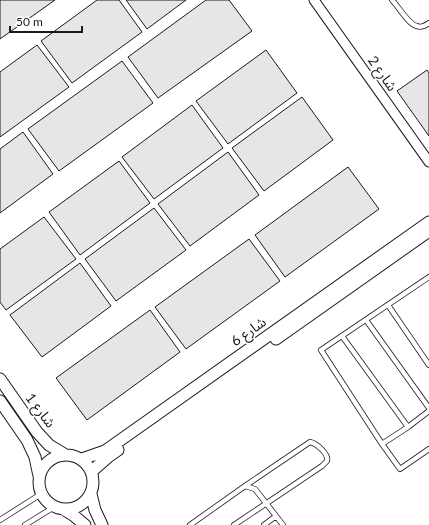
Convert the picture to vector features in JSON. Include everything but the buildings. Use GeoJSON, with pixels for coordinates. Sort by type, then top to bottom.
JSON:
{"type":"FeatureCollection","features":[{"type":"Feature","properties":{"kind":"street","name":"شارع 2"},"geometry":{"type":"LineString","coordinates":[[314,0],[429,162]]}},
{"type":"Feature","properties":{"kind":"street","name":"شارع 6"},"geometry":{"type":"LineString","coordinates":[[82,459],[105,451],[429,222]]}},
{"type":"Feature","properties":{"kind":"street","name":"شارع 6"},"geometry":{"type":"LineString","coordinates":[[92,471],[108,457],[429,231]]}},
{"type":"Feature","properties":{"kind":"street","name":"شارع 1"},"geometry":{"type":"LineString","coordinates":[[0,379],[37,432],[49,445],[64,454]]}},
{"type":"Feature","properties":{"kind":"street","name":"شارع 1"},"geometry":{"type":"LineString","coordinates":[[0,401],[30,444],[35,457],[39,476]]}},
{"type":"Feature","properties":{"kind":"street"},"geometry":{"type":"LineString","coordinates":[[59,508],[74,508],[84,503],[91,494],[94,485],[92,471],[82,459],[74,455],[64,454],[48,460],[42,467],[38,485],[46,502],[73,515],[85,525]]}},
{"type":"Feature","properties":{"kind":"street"},"geometry":{"type":"LineString","coordinates":[[91,494],[95,510],[102,525]]}},
{"type":"Feature","properties":{"kind":"lane"},"geometry":{"type":"LineString","coordinates":[[392,0],[412,25],[417,27],[429,23]]}},
{"type":"Feature","properties":{"kind":"lane"},"geometry":{"type":"LineString","coordinates":[[429,277],[320,350],[400,469],[429,449]]}},
{"type":"Feature","properties":{"kind":"lane"},"geometry":{"type":"LineString","coordinates":[[388,305],[429,365]]}},
{"type":"Feature","properties":{"kind":"lane"},"geometry":{"type":"LineString","coordinates":[[366,320],[429,408]]}},
{"type":"Feature","properties":{"kind":"lane"},"geometry":{"type":"LineString","coordinates":[[342,336],[408,427]]}},
{"type":"Feature","properties":{"kind":"lane"},"geometry":{"type":"LineString","coordinates":[[382,444],[429,411]]}},
{"type":"Feature","properties":{"kind":"lane"},"geometry":{"type":"LineString","coordinates":[[190,525],[310,442],[315,443],[324,451],[327,462],[234,525]]}},
{"type":"Feature","properties":{"kind":"lane"},"geometry":{"type":"LineString","coordinates":[[245,486],[255,489],[283,525]]}},
{"type":"Feature","properties":{"kind":"lane"},"geometry":{"type":"LineString","coordinates":[[0,520],[41,494]]}},
{"type":"Feature","properties":{"kind":"lane"},"geometry":{"type":"LineString","coordinates":[[25,525],[59,508]]}},
{"type":"Feature","properties":{"kind":"lane"},"geometry":{"type":"LineString","coordinates":[[264,525],[276,516]]}}]}
